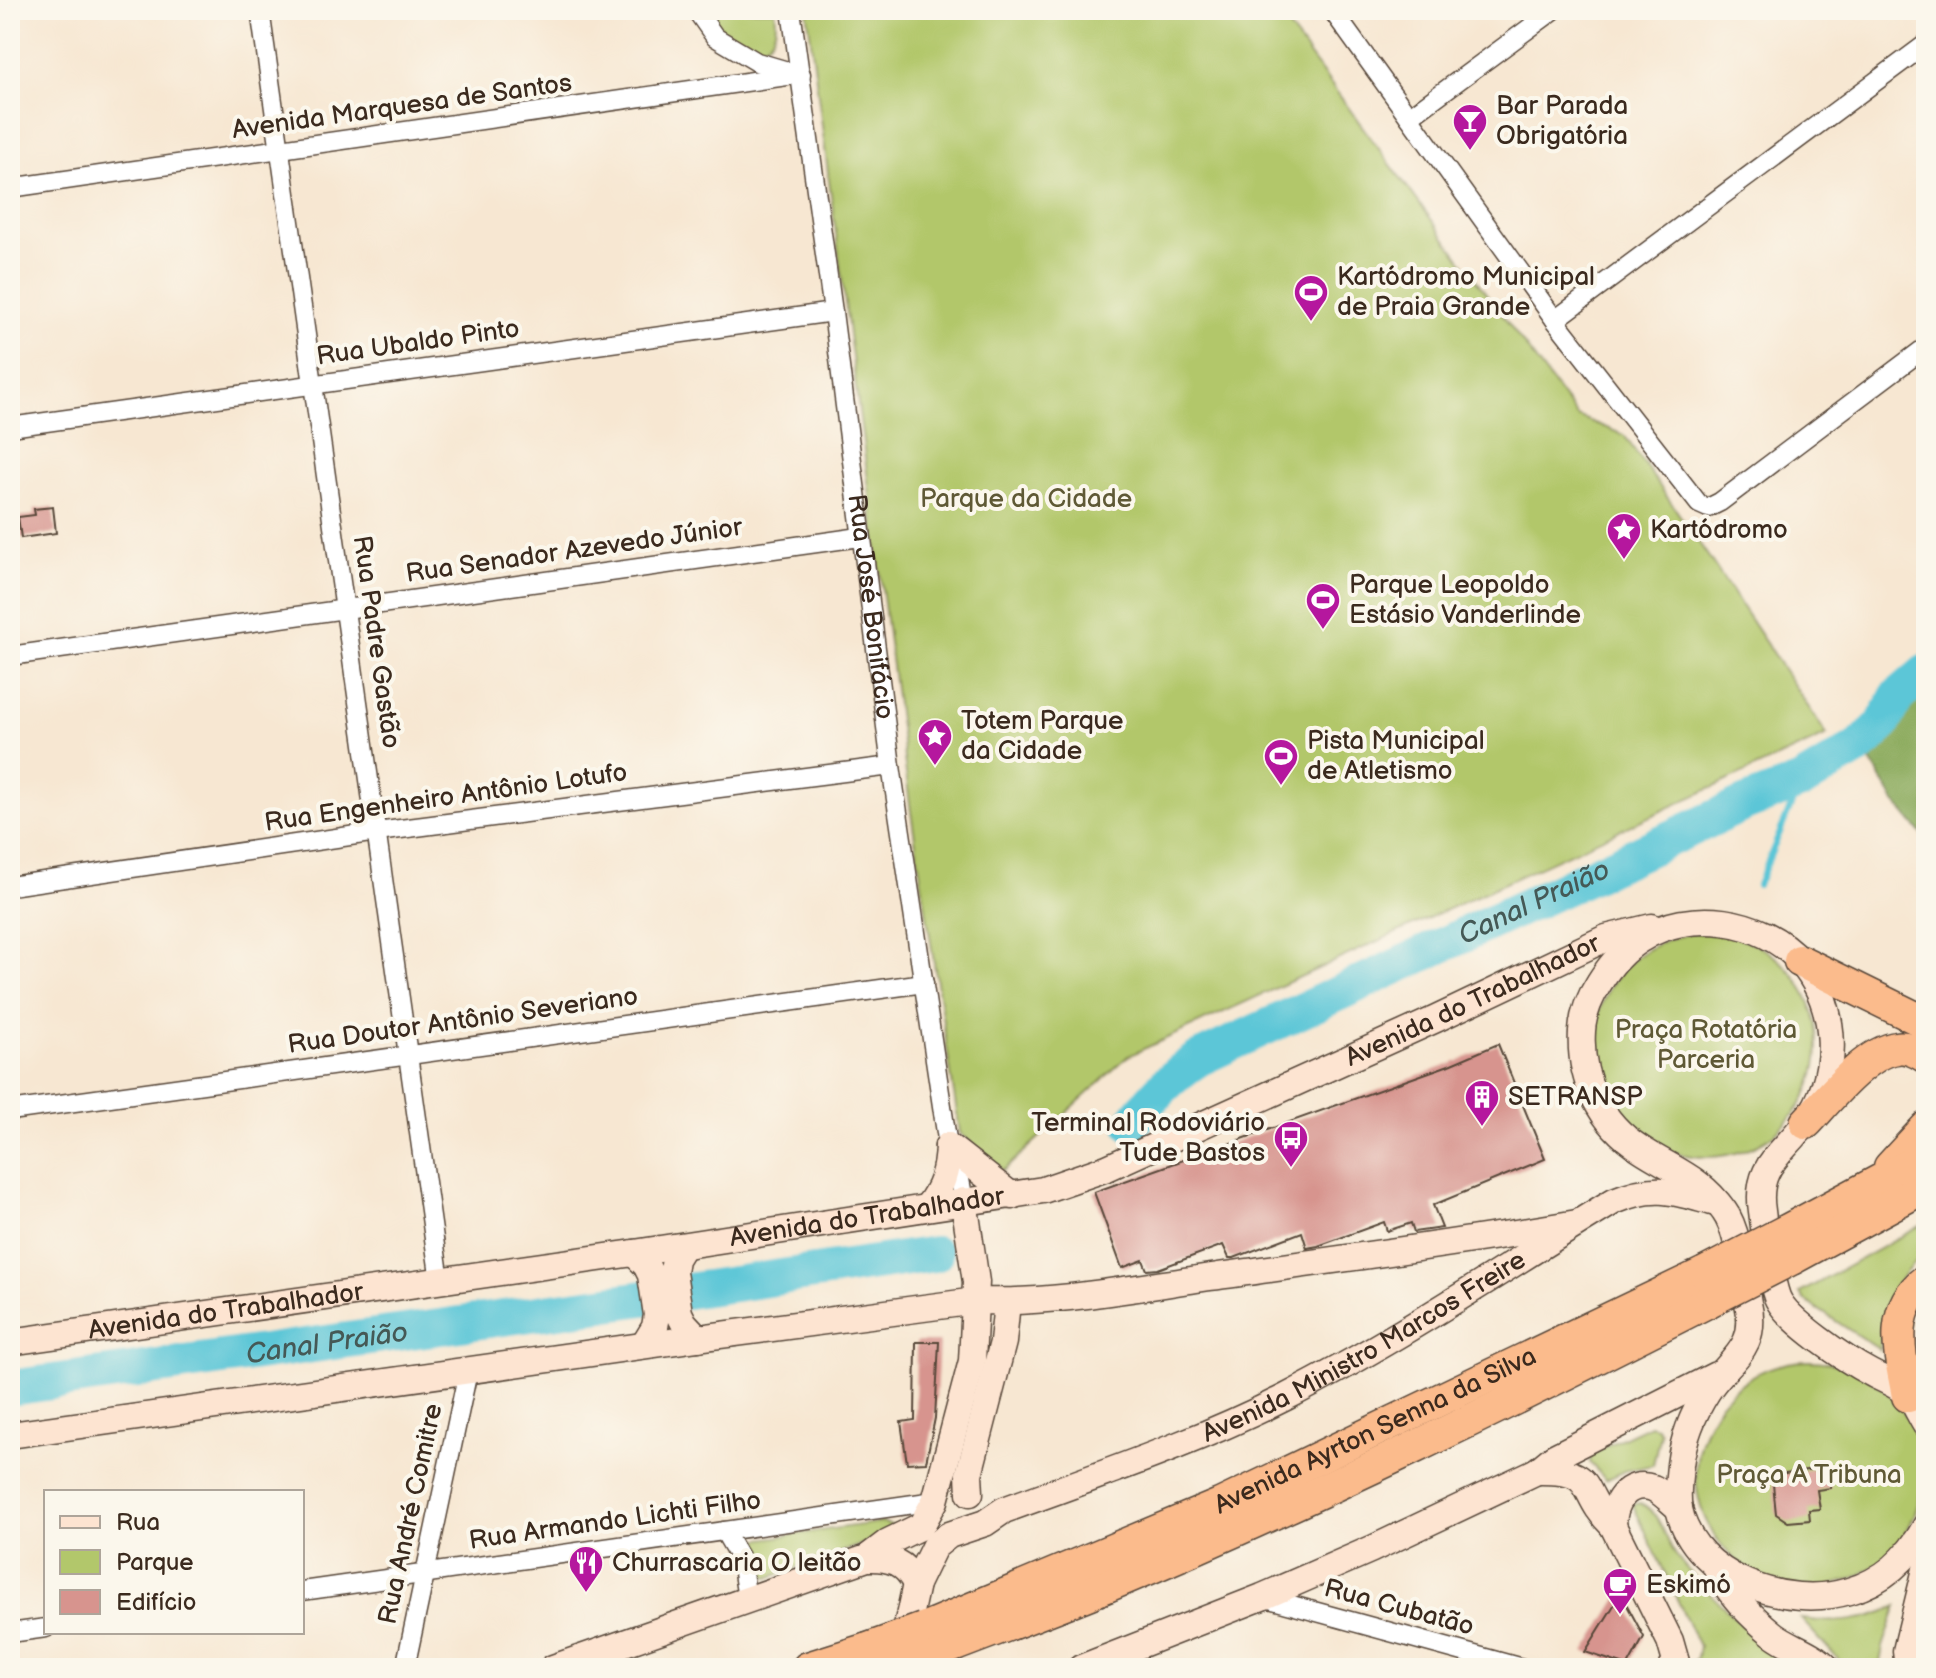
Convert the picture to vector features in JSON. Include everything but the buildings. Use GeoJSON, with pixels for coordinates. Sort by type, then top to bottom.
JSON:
{"type":"FeatureCollection","features":[{"type":"Feature","properties":{"kind":"highway"},"geometry":{"type":"LineString","coordinates":[[1800,961],[1926,1023]]}},
{"type":"Feature","properties":{"kind":"highway"},"geometry":{"type":"LineString","coordinates":[[1806,1123],[1857,1070],[1876,1057],[1897,1047],[1919,1052],[1926,1057]]}},
{"type":"Feature","properties":{"kind":"highway"},"geometry":{"type":"LineString","coordinates":[[1876,1183],[1926,1128]]}},
{"type":"Feature","properties":{"kind":"highway","name":"Avenida Ayrton Senna da Silva"},"geometry":{"type":"LineString","coordinates":[[1790,1245],[1876,1183],[1926,1156]]}},
{"type":"Feature","properties":{"kind":"highway","name":"Avenida Ayrton Senna da Silva"},"geometry":{"type":"LineString","coordinates":[[808,1668],[901,1654],[1220,1505],[1926,1186]]}},
{"type":"Feature","properties":{"kind":"highway"},"geometry":{"type":"LineString","coordinates":[[1908,1396],[1898,1335],[1900,1319],[1909,1296],[1926,1280]]}},
{"type":"Feature","properties":{"kind":"main road","name":"Avenida do Trabalhador"},"geometry":{"type":"LineString","coordinates":[[10,1342],[683,1246],[1043,1190],[1107,1168],[1412,1031],[1606,938],[1637,929],[1701,921],[1729,922],[1755,930],[1780,943],[1800,961]]}},
{"type":"Feature","properties":{"kind":"main road"},"geometry":{"type":"LineString","coordinates":[[1674,925],[1642,937],[1613,961],[1592,993],[1582,1030],[1583,1067],[1595,1103],[1637,1147],[1703,1186],[1730,1222],[1750,1313],[1745,1348],[1722,1372],[1695,1414],[1686,1437],[1681,1462],[1679,1508],[1689,1534],[1702,1554],[1716,1566],[1775,1592],[1807,1598],[1831,1596],[1879,1580],[1897,1565],[1926,1526]]}},
{"type":"Feature","properties":{"kind":"main road"},"geometry":{"type":"LineString","coordinates":[[1800,961],[1820,991],[1831,1024],[1831,1059],[1822,1093],[1806,1123],[1770,1163],[1761,1182],[1760,1199],[1778,1300],[1801,1326],[1908,1396],[1926,1425]]}},
{"type":"Feature","properties":{"kind":"main road"},"geometry":{"type":"LineString","coordinates":[[948,1146],[1012,1196]]}},
{"type":"Feature","properties":{"kind":"main road"},"geometry":{"type":"LineString","coordinates":[[927,1207],[941,1187],[948,1146]]}},
{"type":"Feature","properties":{"kind":"main road","name":"Avenida Ministro Marcos Freire"},"geometry":{"type":"LineString","coordinates":[[901,1654],[916,1584],[928,1556],[941,1540],[985,1523],[1004,1510],[1158,1454],[1285,1397],[1370,1351],[1577,1223],[1634,1192],[1669,1189],[1716,1203]]}},
{"type":"Feature","properties":{"kind":"main road"},"geometry":{"type":"LineString","coordinates":[[553,1668],[867,1558],[888,1542],[921,1526],[935,1501],[972,1361],[975,1265],[964,1201]]}},
{"type":"Feature","properties":{"kind":"main road"},"geometry":{"type":"LineString","coordinates":[[10,1435],[976,1301],[1007,1302],[1299,1265],[1577,1223]]}},
{"type":"Feature","properties":{"kind":"main road"},"geometry":{"type":"LineString","coordinates":[[683,1246],[662,1274],[668,1314],[698,1338]]}},
{"type":"Feature","properties":{"kind":"main road"},"geometry":{"type":"LineString","coordinates":[[634,1253],[662,1274]]}},
{"type":"Feature","properties":{"kind":"main road"},"geometry":{"type":"LineString","coordinates":[[970,1493],[969,1474],[1003,1342],[1007,1302]]}},
{"type":"Feature","properties":{"kind":"main road"},"geometry":{"type":"LineString","coordinates":[[644,1345],[668,1314]]}},
{"type":"Feature","properties":{"kind":"main road"},"geometry":{"type":"LineString","coordinates":[[1081,1668],[1262,1597],[1372,1549],[1537,1471],[1554,1457],[1722,1372]]}},
{"type":"Feature","properties":{"kind":"main road"},"geometry":{"type":"LineString","coordinates":[[1537,1471],[1567,1471],[1581,1477],[1602,1515],[1613,1526],[1670,1641],[1676,1666]]}},
{"type":"Feature","properties":{"kind":"main road"},"geometry":{"type":"LineString","coordinates":[[941,1475],[970,1493],[978,1504],[1004,1510]]}},
{"type":"Feature","properties":{"kind":"main road"},"geometry":{"type":"LineString","coordinates":[[1613,1526],[1613,1511],[1618,1498],[1641,1487],[1658,1491],[1679,1508]]}},
{"type":"Feature","properties":{"kind":"main road"},"geometry":{"type":"LineString","coordinates":[[867,1558],[895,1560],[916,1584]]}},
{"type":"Feature","properties":{"kind":"main road"},"geometry":{"type":"LineString","coordinates":[[1716,1566],[1721,1583],[1773,1634],[1798,1668]]}},
{"type":"Feature","properties":{"kind":"main road"},"geometry":{"type":"LineString","coordinates":[[1904,1662],[1926,1569]]}},
{"type":"Feature","properties":{"kind":"main road"},"geometry":{"type":"LineString","coordinates":[[1773,1634],[1819,1660],[1827,1668]]}},
{"type":"Feature","properties":{"kind":"street","name":"Rua Padre Gastão"},"geometry":{"type":"LineString","coordinates":[[260,10],[440,1281]]}},
{"type":"Feature","properties":{"kind":"street"},"geometry":{"type":"LineString","coordinates":[[696,10],[715,37],[758,71]]}},
{"type":"Feature","properties":{"kind":"street","name":"Rua José Bonifácio"},"geometry":{"type":"LineString","coordinates":[[791,10],[891,766],[948,1146],[958,1169],[964,1201]]}},
{"type":"Feature","properties":{"kind":"street"},"geometry":{"type":"LineString","coordinates":[[1332,10],[1555,320],[1699,504],[1708,508],[1720,502],[1926,347]]}},
{"type":"Feature","properties":{"kind":"street"},"geometry":{"type":"LineString","coordinates":[[1409,117],[1554,10]]}},
{"type":"Feature","properties":{"kind":"street"},"geometry":{"type":"LineString","coordinates":[[1555,320],[1926,44]]}},
{"type":"Feature","properties":{"kind":"street","name":"Avenida Marquesa de Santos"},"geometry":{"type":"LineString","coordinates":[[10,188],[280,151],[758,71],[801,74]]}},
{"type":"Feature","properties":{"kind":"street","name":"Rua Ubaldo Pinto"},"geometry":{"type":"LineString","coordinates":[[10,427],[833,312]]}},
{"type":"Feature","properties":{"kind":"street","name":"Rua Senador Azevedo Júnior"},"geometry":{"type":"LineString","coordinates":[[10,656],[860,537]]}},
{"type":"Feature","properties":{"kind":"street","name":"Rua Engenheiro Antônio Lotufo"},"geometry":{"type":"LineString","coordinates":[[10,886],[377,832],[891,766]]}},
{"type":"Feature","properties":{"kind":"street","name":"Rua Doutor Antônio Severiano"},"geometry":{"type":"LineString","coordinates":[[10,1111],[924,983]]}},
{"type":"Feature","properties":{"kind":"street","name":"Rua André Comitre"},"geometry":{"type":"LineString","coordinates":[[405,1668],[468,1371]]}},
{"type":"Feature","properties":{"kind":"street","name":"Rua Armando Lichti Filho"},"geometry":{"type":"LineString","coordinates":[[304,1591],[935,1501]]}},
{"type":"Feature","properties":{"kind":"street"},"geometry":{"type":"LineString","coordinates":[[724,1531],[741,1560],[747,1599]]}},
{"type":"Feature","properties":{"kind":"street","name":"Rua Cubatão"},"geometry":{"type":"LineString","coordinates":[[1262,1597],[1522,1668]]}},
{"type":"Feature","properties":{"kind":"street"},"geometry":{"type":"LineString","coordinates":[[10,1633],[44,1628]]}},
{"type":"Feature","properties":{"kind":"green space"},"geometry":{"type":"Polygon","coordinates":[[[703,10],[775,10],[773,36],[760,47],[740,44],[719,31],[703,10]]]}},
{"type":"Feature","properties":{"kind":"green space","name":"Parque Leopoldo Estásio Vanderlinde"},"geometry":{"type":"Polygon","coordinates":[[[807,10],[1276,10],[1577,416],[1624,435],[1827,735],[1128,1056],[1003,1171],[960,1133],[911,812],[807,10]]]}},
{"type":"Feature","properties":{"kind":"green space"},"geometry":{"type":"Polygon","coordinates":[[[1918,698],[1926,698],[1926,839],[1895,802],[1869,758],[1918,698]]]}},
{"type":"Feature","properties":{"kind":"green space","name":"Praça Rotatória Parceria"},"geometry":{"type":"Polygon","coordinates":[[[1706,933],[1749,941],[1785,966],[1810,1002],[1818,1045],[1810,1088],[1785,1124],[1749,1149],[1706,1157],[1663,1149],[1627,1124],[1602,1088],[1594,1045],[1602,1002],[1627,966],[1663,941],[1706,933]]]}},
{"type":"Feature","properties":{"kind":"green space"},"geometry":{"type":"Polygon","coordinates":[[[1926,1223],[1926,1253],[1906,1273],[1891,1296],[1882,1322],[1880,1350],[1804,1300],[1800,1293],[1926,1223]]]}},
{"type":"Feature","properties":{"kind":"green space","name":"Praça A Tribuna"},"geometry":{"type":"Polygon","coordinates":[[[1809,1361],[1852,1369],[1889,1394],[1914,1431],[1922,1474],[1914,1517],[1889,1554],[1852,1579],[1809,1587],[1766,1579],[1729,1554],[1704,1517],[1696,1474],[1704,1431],[1729,1394],[1766,1369],[1809,1361]]]}},
{"type":"Feature","properties":{"kind":"green space"},"geometry":{"type":"Polygon","coordinates":[[[1650,1425],[1657,1427],[1660,1433],[1653,1465],[1624,1471],[1606,1480],[1590,1463],[1591,1453],[1650,1425]]]}},
{"type":"Feature","properties":{"kind":"green space"},"geometry":{"type":"Polygon","coordinates":[[[1640,1503],[1653,1513],[1673,1551],[1690,1573],[1782,1668],[1690,1668],[1699,1646],[1633,1505],[1640,1503]]]}},
{"type":"Feature","properties":{"kind":"green space"},"geometry":{"type":"Polygon","coordinates":[[[882,1522],[894,1526],[891,1534],[771,1577],[758,1576],[749,1544],[755,1540],[882,1522]]]}},
{"type":"Feature","properties":{"kind":"green space"},"geometry":{"type":"Polygon","coordinates":[[[1897,1606],[1879,1668],[1846,1668],[1801,1619],[1850,1620],[1897,1606]]]}},
{"type":"Feature","properties":{"kind":"waterway","name":"Canal Praião"},"geometry":{"type":"LineString","coordinates":[[1132,1124],[1162,1088],[1198,1059],[1744,804],[1801,782],[1861,746],[1883,724],[1897,697],[1926,672]]}},
{"type":"Feature","properties":{"kind":"waterway"},"geometry":{"type":"LineString","coordinates":[[1758,885],[1801,782]]}},
{"type":"Feature","properties":{"kind":"waterway","name":"Canal Praião"},"geometry":{"type":"LineString","coordinates":[[687,1291],[935,1254]]}},
{"type":"Feature","properties":{"kind":"waterway","name":"Canal Praião"},"geometry":{"type":"LineString","coordinates":[[10,1388],[644,1298]]}},
{"type":"Feature","properties":{"kind":"place","name":"Bar Parada Obrigatória"},"geometry":{"type":"Point","coordinates":[1470,152]}},
{"type":"Feature","properties":{"kind":"place","name":"Kartódromo Municipal de Praia Grande"},"geometry":{"type":"Point","coordinates":[1311,323]}},
{"type":"Feature","properties":{"kind":"place","name":"Kartódromo"},"geometry":{"type":"Point","coordinates":[1624,561]}},
{"type":"Feature","properties":{"kind":"place","name":"Parque Leopoldo Estásio Vanderlinde"},"geometry":{"type":"Point","coordinates":[1323,631]}},
{"type":"Feature","properties":{"kind":"place","name":"Totem Parque da Cidade"},"geometry":{"type":"Point","coordinates":[935,767]}},
{"type":"Feature","properties":{"kind":"place","name":"Pista Municipal de Atletismo"},"geometry":{"type":"Point","coordinates":[1281,787]}},
{"type":"Feature","properties":{"kind":"place","name":"SETRANSP"},"geometry":{"type":"Point","coordinates":[1482,1128]}},
{"type":"Feature","properties":{"kind":"place","name":"Terminal Rodoviário Tude Bastos"},"geometry":{"type":"Point","coordinates":[1291,1169]}},
{"type":"Feature","properties":{"kind":"place","name":"Churrascaria O leitão"},"geometry":{"type":"Point","coordinates":[586,1594]}},
{"type":"Feature","properties":{"kind":"place","name":"Eskimó"},"geometry":{"type":"Point","coordinates":[1620,1616]}},
{"type":"Feature","properties":{"kind":"park label","name":"Parque da Cidade"},"geometry":{"type":"Point","coordinates":[1026,499]}}]}
